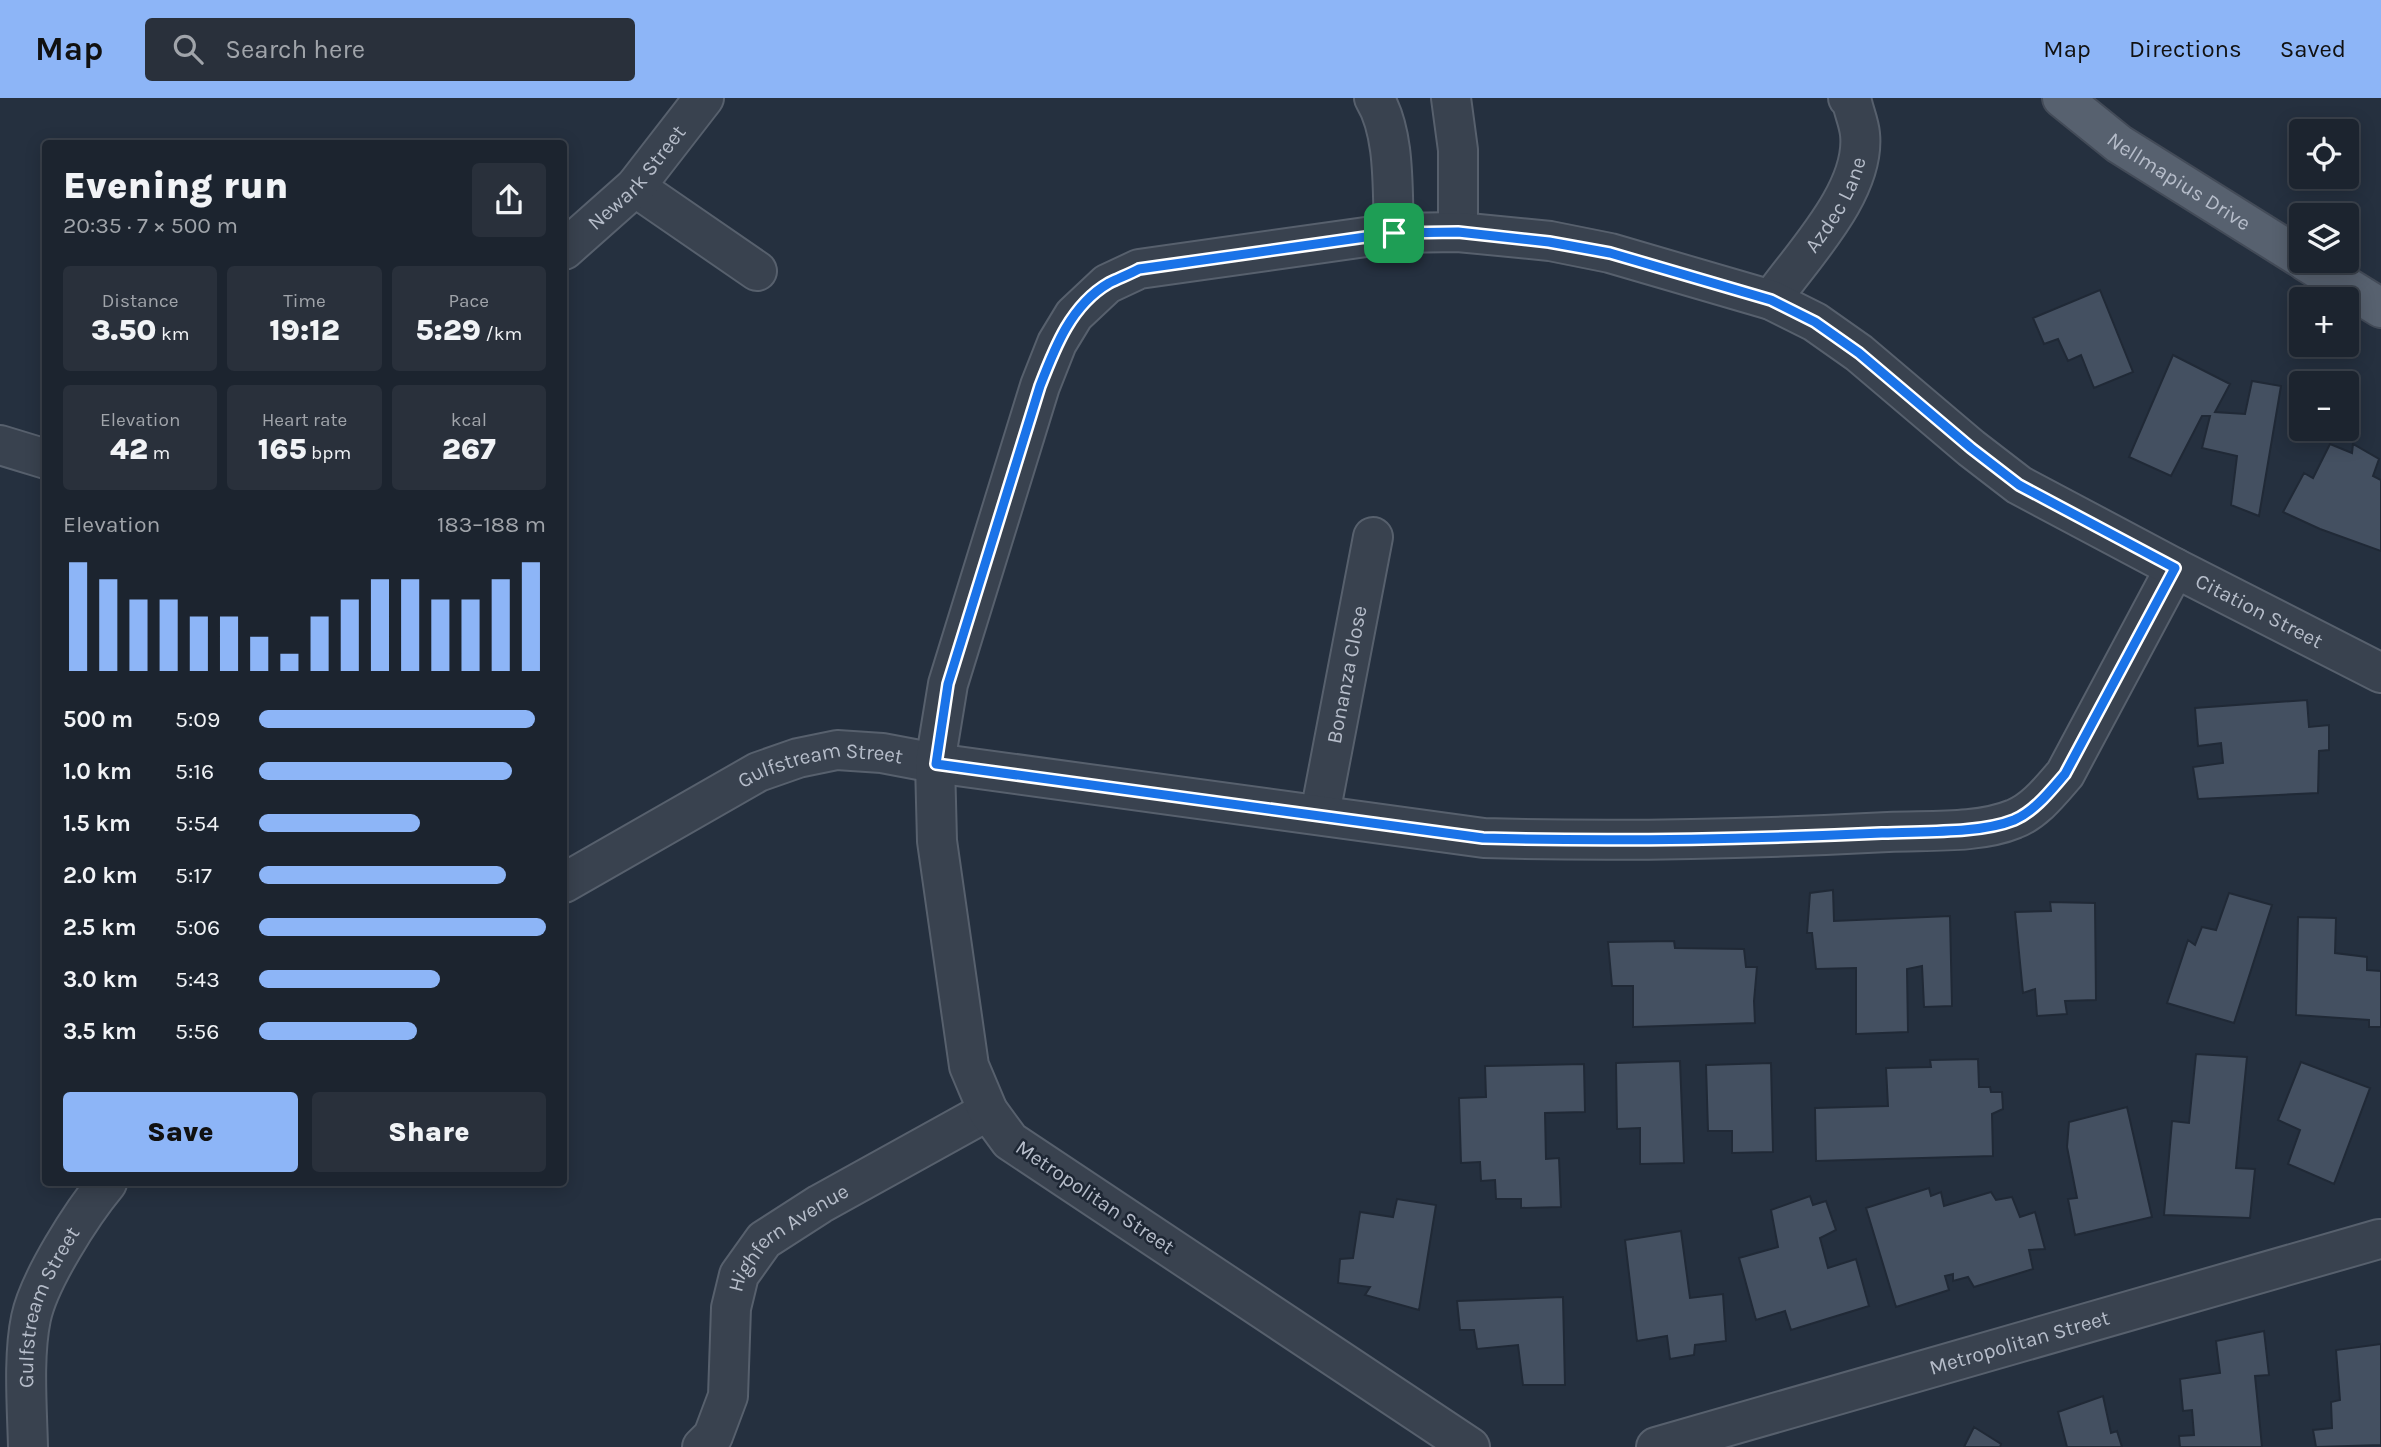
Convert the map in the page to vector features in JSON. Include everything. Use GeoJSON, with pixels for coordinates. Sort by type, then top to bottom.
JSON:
{"type":"FeatureCollection","features":[{"type":"Feature","properties":{"kind":"main road","name":"Nellmapius Drive"},"geometry":{"type":"LineString","coordinates":[[2062,98],[2119,144],[2289,251]]}},
{"type":"Feature","properties":{"kind":"main road","name":"Nellmapius Drive"},"geometry":{"type":"LineString","coordinates":[[2324,273],[2381,308]]}},
{"type":"Feature","properties":{"kind":"street","name":"Newark Street"},"geometry":{"type":"LineString","coordinates":[[567,247],[635,187],[704,98]]}},
{"type":"Feature","properties":{"kind":"street"},"geometry":{"type":"LineString","coordinates":[[1374,98],[1380,107],[1388,137],[1394,233]]}},
{"type":"Feature","properties":{"kind":"street"},"geometry":{"type":"LineString","coordinates":[[1451,98],[1458,150],[1458,232]]}},
{"type":"Feature","properties":{"kind":"street","name":"Azdec Lane"},"geometry":{"type":"LineString","coordinates":[[1771,300],[1835,216],[1855,174],[1861,135],[1852,102],[1848,98]]}},
{"type":"Feature","properties":{"kind":"street"},"geometry":{"type":"LineString","coordinates":[[635,187],[757,271]]}},
{"type":"Feature","properties":{"kind":"street","name":"Citation Street"},"geometry":{"type":"LineString","coordinates":[[936,764],[948,684],[1040,386],[1056,344],[1074,315],[1107,284],[1139,269],[1394,233],[1458,232],[1549,242],[1610,253],[1771,300],[1815,322],[1859,353],[2019,485],[2381,673]]}},
{"type":"Feature","properties":{"kind":"street"},"geometry":{"type":"LineString","coordinates":[[0,445],[42,458]]}},
{"type":"Feature","properties":{"kind":"street","name":"Bonanza Close"},"geometry":{"type":"LineString","coordinates":[[1320,814],[1373,537]]}},
{"type":"Feature","properties":{"kind":"street","name":"Gulfstream Street"},"geometry":{"type":"LineString","coordinates":[[567,881],[758,772],[798,758],[837,750],[881,752],[936,764],[1483,838],[1825,835],[1987,827],[2016,819],[2042,800],[2065,774],[2175,568]]}},
{"type":"Feature","properties":{"kind":"street","name":"Metropolitan Street"},"geometry":{"type":"LineString","coordinates":[[936,764],[934,798],[937,841],[969,1066],[988,1111],[1010,1141],[1470,1447]]}},
{"type":"Feature","properties":{"kind":"street","name":"Highfern Avenue"},"geometry":{"type":"LineString","coordinates":[[702,1447],[713,1436],[728,1396],[731,1308],[739,1275],[764,1240],[820,1204],[988,1111]]}},
{"type":"Feature","properties":{"kind":"street","name":"Gulfstream Street"},"geometry":{"type":"LineString","coordinates":[[27,1447],[27,1366],[31,1317],[52,1265],[105,1186]]}},
{"type":"Feature","properties":{"kind":"street","name":"Metropolitan Street"},"geometry":{"type":"LineString","coordinates":[[1656,1447],[2380,1239]]}},
{"type":"Feature","properties":{"kind":"building"},"geometry":{"type":"Polygon","coordinates":[[[2100,290],[2133,372],[2094,388],[2081,355],[2068,361],[2058,339],[2044,344],[2033,318],[2100,290]]]}},
{"type":"Feature","properties":{"kind":"building"},"geometry":{"type":"Polygon","coordinates":[[[2173,355],[2230,384],[2215,412],[2245,414],[2252,381],[2281,386],[2259,516],[2231,505],[2237,456],[2202,448],[2210,416],[2202,416],[2171,476],[2129,457],[2173,355]]]}},
{"type":"Feature","properties":{"kind":"building"},"geometry":{"type":"Polygon","coordinates":[[[2330,444],[2352,453],[2353,444],[2379,459],[2373,476],[2381,480],[2381,551],[2320,529],[2283,512],[2304,473],[2313,478],[2330,444]]]}},
{"type":"Feature","properties":{"kind":"building"},"geometry":{"type":"Polygon","coordinates":[[[2307,700],[2309,727],[2329,725],[2329,750],[2319,751],[2318,793],[2198,799],[2193,767],[2223,763],[2221,743],[2198,746],[2195,708],[2307,700]]]}},
{"type":"Feature","properties":{"kind":"building"},"geometry":{"type":"Polygon","coordinates":[[[1833,890],[1834,921],[1950,916],[1952,1006],[1924,1007],[1922,966],[1907,969],[1908,1032],[1856,1034],[1856,968],[1816,969],[1812,933],[1807,933],[1810,893],[1833,890]]]}},
{"type":"Feature","properties":{"kind":"building"},"geometry":{"type":"Polygon","coordinates":[[[2229,893],[2272,905],[2234,1023],[2167,1003],[2188,940],[2195,945],[2202,927],[2216,930],[2229,893]]]}},
{"type":"Feature","properties":{"kind":"building"},"geometry":{"type":"Polygon","coordinates":[[[2050,902],[2095,903],[2096,1000],[2065,1001],[2067,1014],[2037,1016],[2035,989],[2023,993],[2015,912],[2051,911],[2050,902]]]}},
{"type":"Feature","properties":{"kind":"building"},"geometry":{"type":"Polygon","coordinates":[[[2298,917],[2336,918],[2335,953],[2367,957],[2367,970],[2381,971],[2381,1027],[2369,1027],[2369,1020],[2296,1015],[2298,917]]]}},
{"type":"Feature","properties":{"kind":"building"},"geometry":{"type":"Polygon","coordinates":[[[1674,941],[1675,948],[1744,949],[1746,967],[1757,967],[1755,1023],[1633,1027],[1633,986],[1612,986],[1608,942],[1674,941]]]}},
{"type":"Feature","properties":{"kind":"building"},"geometry":{"type":"Polygon","coordinates":[[[2196,1054],[2247,1057],[2236,1168],[2255,1169],[2250,1218],[2164,1215],[2172,1121],[2189,1123],[2196,1054]]]}},
{"type":"Feature","properties":{"kind":"building"},"geometry":{"type":"Polygon","coordinates":[[[1978,1059],[1979,1087],[1990,1087],[1991,1092],[2002,1092],[2003,1109],[1992,1114],[1993,1156],[1816,1161],[1815,1108],[1888,1106],[1886,1068],[1931,1067],[1930,1060],[1978,1059]]]}},
{"type":"Feature","properties":{"kind":"building"},"geometry":{"type":"Polygon","coordinates":[[[1680,1061],[1684,1163],[1640,1164],[1640,1128],[1617,1129],[1616,1063],[1680,1061]]]}},
{"type":"Feature","properties":{"kind":"building"},"geometry":{"type":"Polygon","coordinates":[[[2301,1062],[2370,1088],[2334,1184],[2288,1164],[2300,1130],[2278,1120],[2301,1062]]]}},
{"type":"Feature","properties":{"kind":"building"},"geometry":{"type":"Polygon","coordinates":[[[1771,1063],[1773,1152],[1732,1153],[1732,1131],[1708,1131],[1706,1065],[1771,1063]]]}},
{"type":"Feature","properties":{"kind":"building"},"geometry":{"type":"Polygon","coordinates":[[[1584,1064],[1585,1112],[1545,1113],[1546,1159],[1559,1158],[1561,1207],[1521,1208],[1521,1199],[1496,1199],[1495,1180],[1481,1181],[1480,1162],[1461,1163],[1459,1098],[1486,1097],[1485,1066],[1584,1064]]]}},
{"type":"Feature","properties":{"kind":"building"},"geometry":{"type":"Polygon","coordinates":[[[2127,1107],[2152,1217],[2075,1235],[2068,1199],[2077,1198],[2067,1147],[2069,1122],[2127,1107]]]}},
{"type":"Feature","properties":{"kind":"building"},"geometry":{"type":"Polygon","coordinates":[[[1929,1188],[1931,1196],[1941,1192],[1944,1206],[1991,1192],[1996,1200],[2012,1197],[2020,1217],[2035,1212],[2045,1249],[2029,1250],[2033,1269],[1974,1287],[1968,1277],[1953,1281],[1953,1274],[1945,1276],[1949,1290],[1896,1307],[1866,1208],[1929,1188]]]}},
{"type":"Feature","properties":{"kind":"building"},"geometry":{"type":"Polygon","coordinates":[[[1810,1196],[1813,1205],[1826,1201],[1836,1230],[1820,1238],[1828,1268],[1856,1259],[1869,1306],[1791,1330],[1785,1311],[1756,1320],[1739,1258],[1778,1247],[1771,1210],[1810,1196]]]}},
{"type":"Feature","properties":{"kind":"building"},"geometry":{"type":"Polygon","coordinates":[[[1397,1199],[1436,1205],[1419,1310],[1365,1295],[1370,1287],[1338,1283],[1340,1259],[1353,1258],[1360,1212],[1393,1217],[1397,1199]]]}},
{"type":"Feature","properties":{"kind":"building"},"geometry":{"type":"Polygon","coordinates":[[[1681,1231],[1690,1298],[1723,1294],[1726,1341],[1695,1345],[1694,1355],[1670,1359],[1667,1336],[1637,1341],[1625,1240],[1681,1231]]]}},
{"type":"Feature","properties":{"kind":"building"},"geometry":{"type":"Polygon","coordinates":[[[1563,1297],[1565,1385],[1523,1385],[1518,1345],[1477,1349],[1474,1330],[1460,1330],[1457,1301],[1563,1297]]]}},
{"type":"Feature","properties":{"kind":"building"},"geometry":{"type":"Polygon","coordinates":[[[2264,1331],[2269,1375],[2255,1376],[2262,1447],[2180,1447],[2179,1436],[2194,1435],[2192,1410],[2183,1411],[2180,1379],[2220,1373],[2216,1341],[2264,1331]]]}},
{"type":"Feature","properties":{"kind":"building"},"geometry":{"type":"Polygon","coordinates":[[[2381,1344],[2381,1445],[2316,1447],[2313,1430],[2332,1428],[2331,1402],[2340,1400],[2336,1350],[2381,1344]]]}},
{"type":"Feature","properties":{"kind":"building"},"geometry":{"type":"Polygon","coordinates":[[[2103,1396],[2111,1433],[2117,1431],[2122,1447],[2067,1447],[2058,1412],[2103,1396]]]}},
{"type":"Feature","properties":{"kind":"building"},"geometry":{"type":"Polygon","coordinates":[[[1974,1427],[2001,1444],[2000,1447],[1964,1447],[1974,1427]]]}},
{"type":"Feature","properties":{"kind":"route"},"geometry":{"type":"LineString","coordinates":[[1458,232],[1549,242],[1610,253],[1771,300],[1815,322],[1859,353],[2019,485],[2175,568],[2065,774],[2042,800],[2016,819],[1987,827],[1825,835],[1537,839],[1483,838],[936,764],[948,684],[1040,386],[1056,344],[1074,315],[1107,284],[1139,269],[1394,233],[1458,232]]}}]}
